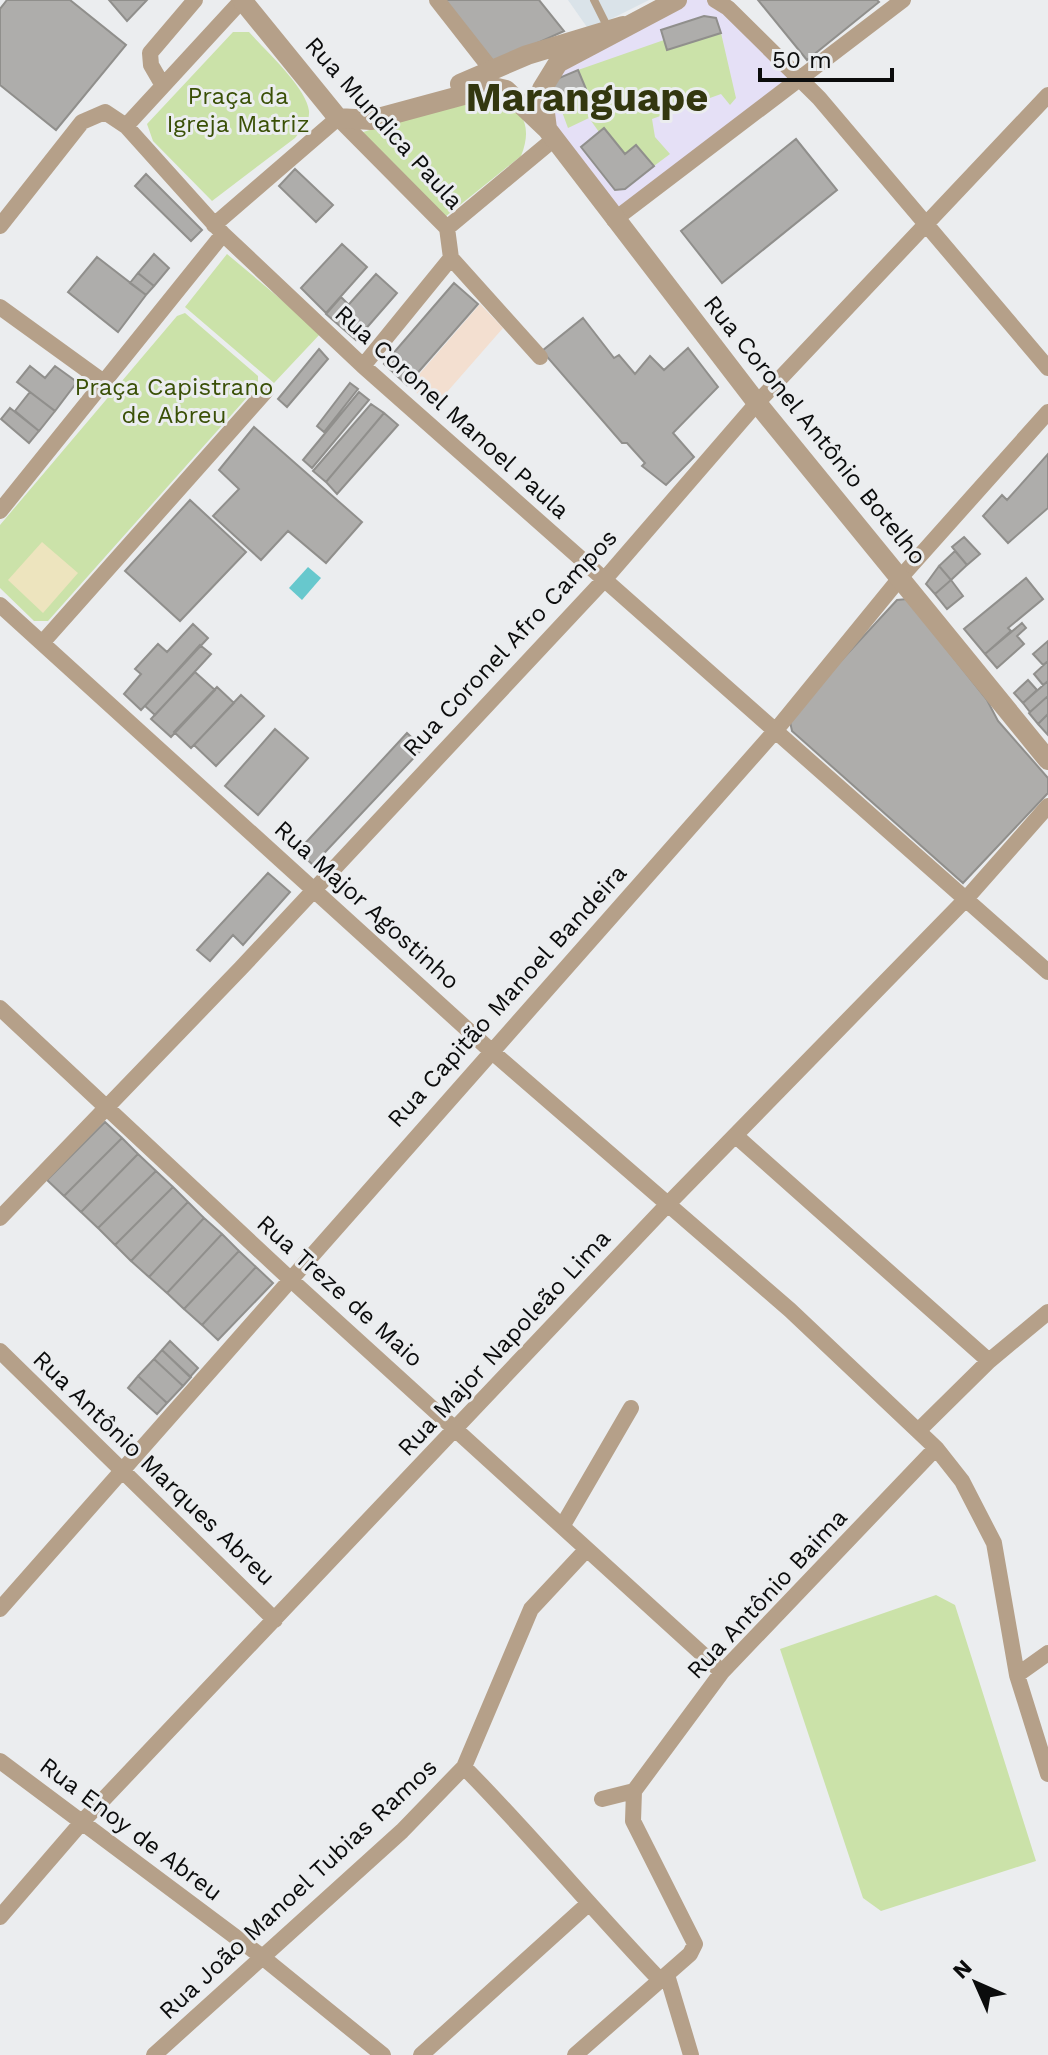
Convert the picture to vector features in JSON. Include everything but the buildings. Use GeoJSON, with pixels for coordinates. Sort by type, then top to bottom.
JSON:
{"type":"FeatureCollection","features":[{"type":"Feature","properties":{"kind":"street"},"geometry":{"type":"LineString","coordinates":[[162,84],[151,65],[150,53],[195,0]]}},
{"type":"Feature","properties":{"kind":"street"},"geometry":{"type":"LineString","coordinates":[[0,226],[82,122],[105,112],[126,126],[242,0]]}},
{"type":"Feature","properties":{"kind":"street","name":"Rua Mundica Paula"},"geometry":{"type":"LineString","coordinates":[[242,0],[338,118],[447,228],[451,258]]}},
{"type":"Feature","properties":{"kind":"street"},"geometry":{"type":"LineString","coordinates":[[437,0],[491,69]]}},
{"type":"Feature","properties":{"kind":"street"},"geometry":{"type":"LineString","coordinates":[[0,511],[105,383],[219,230],[338,118],[371,120],[491,69],[616,28],[677,0]]}},
{"type":"Feature","properties":{"kind":"street"},"geometry":{"type":"LineString","coordinates":[[715,0],[728,8],[798,77],[925,221],[1048,368]]}},
{"type":"Feature","properties":{"kind":"street"},"geometry":{"type":"LineString","coordinates":[[614,220],[903,0]]}},
{"type":"Feature","properties":{"kind":"street","name":"Rua Coronel Antônio Botelho"},"geometry":{"type":"LineString","coordinates":[[551,134],[542,89],[558,63],[616,28]]}},
{"type":"Feature","properties":{"kind":"street","name":"Rua Coronel Antônio Botelho"},"geometry":{"type":"LineString","coordinates":[[371,120],[484,87],[506,90],[551,134],[757,403],[1048,760]]}},
{"type":"Feature","properties":{"kind":"street","name":"Rua Coronel Afro Campos"},"geometry":{"type":"LineString","coordinates":[[0,1218],[604,580],[757,403],[925,221],[1048,95]]}},
{"type":"Feature","properties":{"kind":"street","name":"Rua Coronel Manoel Paula"},"geometry":{"type":"LineString","coordinates":[[126,126],[219,230],[363,366],[1048,972]]}},
{"type":"Feature","properties":{"kind":"street"},"geometry":{"type":"LineString","coordinates":[[447,228],[551,134]]}},
{"type":"Feature","properties":{"kind":"street"},"geometry":{"type":"LineString","coordinates":[[363,366],[451,258],[540,357]]}},
{"type":"Feature","properties":{"kind":"street"},"geometry":{"type":"LineString","coordinates":[[0,307],[105,383]]}},
{"type":"Feature","properties":{"kind":"street"},"geometry":{"type":"LineString","coordinates":[[42,643],[266,391]]}},
{"type":"Feature","properties":{"kind":"street","name":"Rua Capitão Manoel Bandeira"},"geometry":{"type":"LineString","coordinates":[[0,1609],[490,1050],[776,730],[900,578],[1048,412]]}},
{"type":"Feature","properties":{"kind":"street","name":"Rua Major Agostinho"},"geometry":{"type":"LineString","coordinates":[[0,605],[490,1050],[790,1310],[936,1448],[962,1481],[994,1543],[1017,1675],[1048,1774]]}},
{"type":"Feature","properties":{"kind":"street","name":"Rua Major Napoleão Lima"},"geometry":{"type":"LineString","coordinates":[[0,1917],[82,1822],[667,1205],[965,900],[1048,806]]}},
{"type":"Feature","properties":{"kind":"street","name":"Rua Treze de Maio"},"geometry":{"type":"LineString","coordinates":[[0,1008],[290,1279],[722,1672]]}},
{"type":"Feature","properties":{"kind":"street"},"geometry":{"type":"LineString","coordinates":[[736,1136],[989,1361]]}},
{"type":"Feature","properties":{"kind":"street"},"geometry":{"type":"LineString","coordinates":[[918,1431],[989,1361],[1048,1312]]}},
{"type":"Feature","properties":{"kind":"street","name":"Rua Antônio Marques Abreu"},"geometry":{"type":"LineString","coordinates":[[0,1351],[275,1620]]}},
{"type":"Feature","properties":{"kind":"street"},"geometry":{"type":"LineString","coordinates":[[563,1525],[631,1408]]}},
{"type":"Feature","properties":{"kind":"street","name":"Rua Antônio Baima"},"geometry":{"type":"LineString","coordinates":[[634,1791],[722,1672],[936,1448]]}},
{"type":"Feature","properties":{"kind":"street","name":"Rua João Manoel Tubias Ramos"},"geometry":{"type":"LineString","coordinates":[[154,2055],[402,1831],[464,1767],[531,1609],[587,1549]]}},
{"type":"Feature","properties":{"kind":"street"},"geometry":{"type":"LineString","coordinates":[[1017,1675],[1048,1653]]}},
{"type":"Feature","properties":{"kind":"street","name":"Rua Enoy de Abreu"},"geometry":{"type":"LineString","coordinates":[[0,1761],[261,1956],[383,2055]]}},
{"type":"Feature","properties":{"kind":"street"},"geometry":{"type":"LineString","coordinates":[[464,1767],[530,1835],[587,1905],[664,1977],[691,2055]]}},
{"type":"Feature","properties":{"kind":"street"},"geometry":{"type":"LineString","coordinates":[[575,2055],[690,1954],[695,1944],[633,1821],[634,1791],[602,1799]]}},
{"type":"Feature","properties":{"kind":"street"},"geometry":{"type":"LineString","coordinates":[[421,2055],[587,1905]]}},
{"type":"Feature","properties":{"kind":"lane"},"geometry":{"type":"LineString","coordinates":[[594,0],[616,28]]}},
{"type":"Feature","properties":{"kind":"shaded area"},"geometry":{"type":"Polygon","coordinates":[[[568,0],[649,0],[589,30],[568,0]]]}},
{"type":"Feature","properties":{"kind":"shaded area"},"geometry":{"type":"Polygon","coordinates":[[[677,0],[715,0],[798,77],[614,220],[547,129],[548,76],[677,0]]]}},
{"type":"Feature","properties":{"kind":"shaded area"},"geometry":{"type":"Polygon","coordinates":[[[480,304],[503,328],[433,408],[409,386],[480,304]]]}},
{"type":"Feature","properties":{"kind":"green space","name":"Praça da Igreja Matriz"},"geometry":{"type":"Polygon","coordinates":[[[233,32],[249,32],[274,59],[301,91],[309,115],[295,138],[212,201],[153,141],[147,124],[233,32]]]}},
{"type":"Feature","properties":{"kind":"green space"},"geometry":{"type":"Polygon","coordinates":[[[721,33],[736,98],[730,105],[721,94],[652,119],[655,137],[670,154],[654,166],[637,145],[625,154],[605,129],[599,132],[589,118],[568,128],[558,101],[585,89],[578,70],[664,40],[668,50],[721,33]]]}},
{"type":"Feature","properties":{"kind":"green space"},"geometry":{"type":"Polygon","coordinates":[[[481,94],[504,101],[520,114],[526,132],[521,156],[440,221],[354,135],[481,94]]]}},
{"type":"Feature","properties":{"kind":"green space"},"geometry":{"type":"Polygon","coordinates":[[[227,254],[321,333],[274,383],[185,307],[227,254]]]}},
{"type":"Feature","properties":{"kind":"green space","name":"Praça Capistrano de Abreu"},"geometry":{"type":"Polygon","coordinates":[[[185,313],[258,376],[258,385],[48,621],[34,621],[0,588],[0,525],[177,316],[185,313]]]}},
{"type":"Feature","properties":{"kind":"green space"},"geometry":{"type":"Polygon","coordinates":[[[936,1595],[955,1605],[1036,1861],[881,1911],[863,1898],[780,1649],[936,1595]]]}},
{"type":"Feature","properties":{"kind":"sand"},"geometry":{"type":"Polygon","coordinates":[[[42,542],[78,573],[43,613],[8,580],[42,542]]]}},
{"type":"Feature","properties":{"kind":"water"},"geometry":{"type":"Polygon","coordinates":[[[308,567],[321,578],[302,600],[289,588],[308,567]]]}},
{"type":"Feature","properties":{"kind":"district","name":"Maranguape"},"geometry":{"type":"Point","coordinates":[587,97]}}]}
